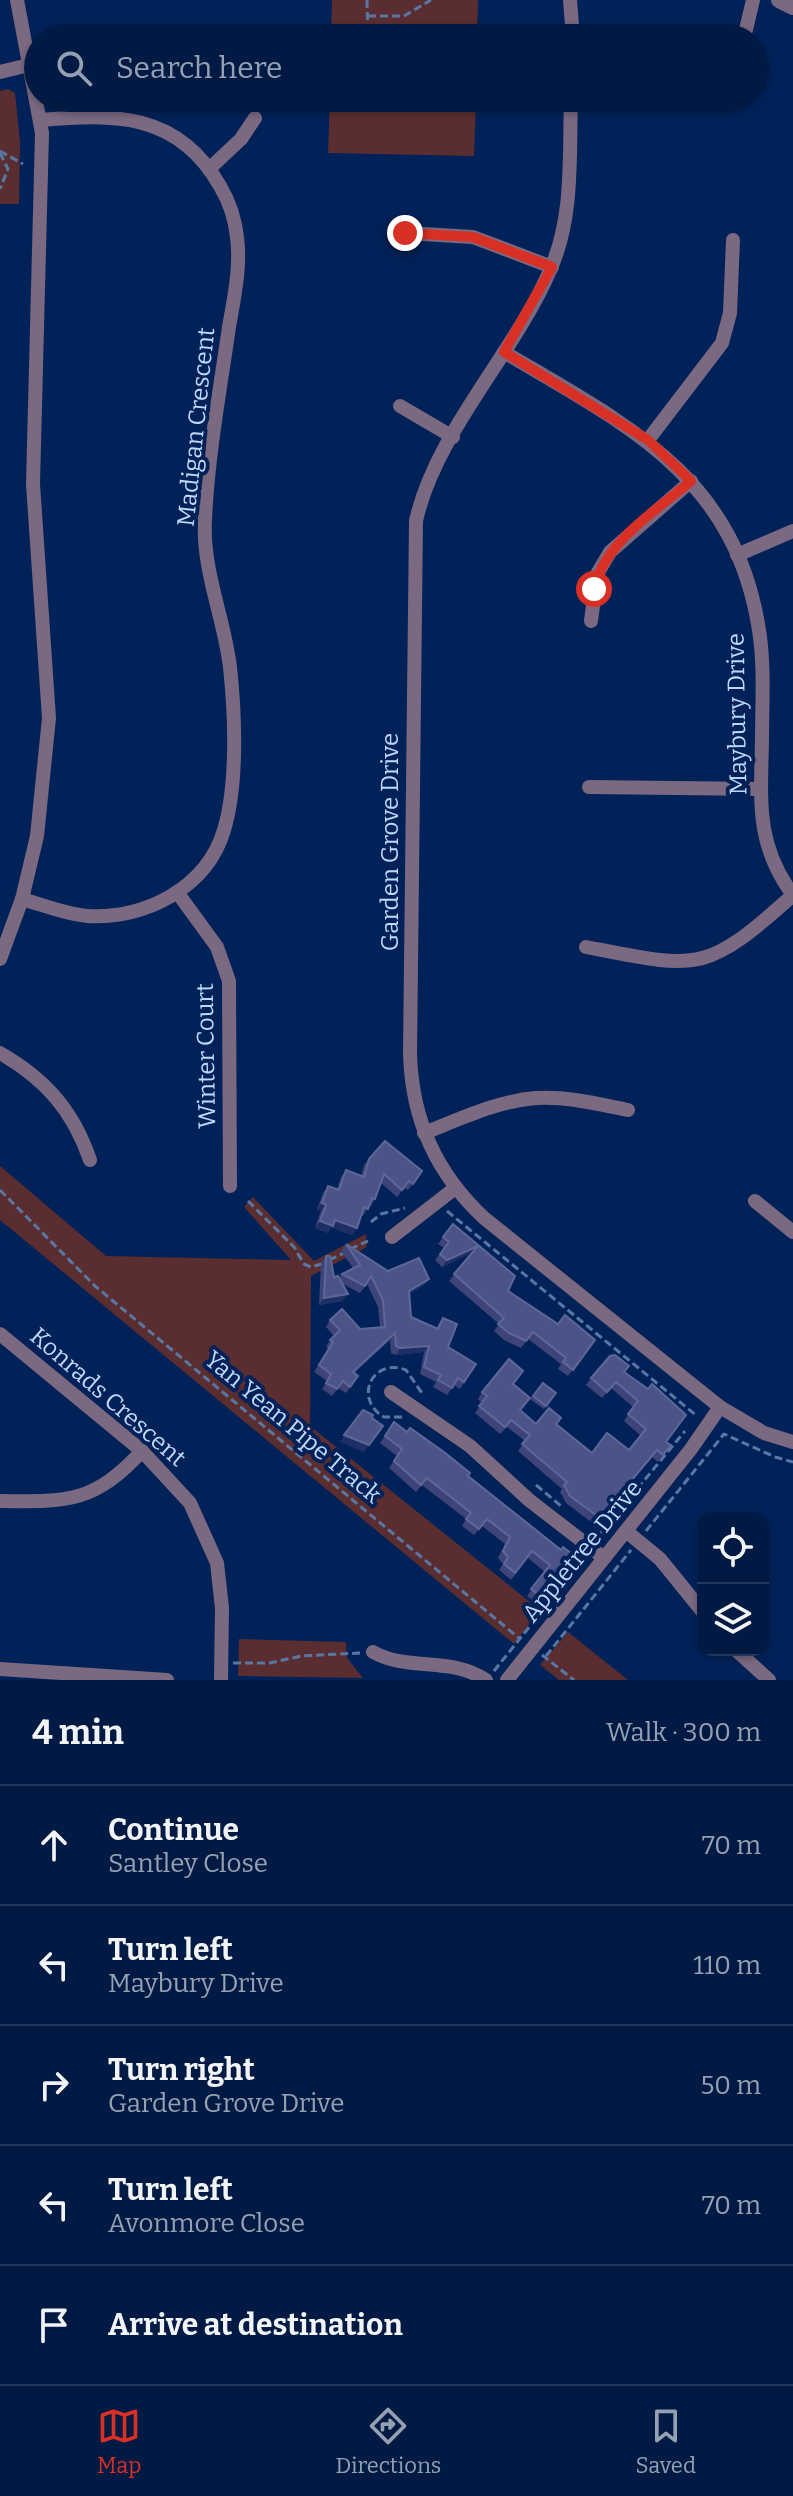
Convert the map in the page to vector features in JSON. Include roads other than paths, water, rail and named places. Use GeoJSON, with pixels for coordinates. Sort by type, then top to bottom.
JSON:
{"type":"FeatureCollection","features":[{"type":"Feature","properties":{"kind":"street"},"geometry":{"type":"LineString","coordinates":[[17,0],[24,38]]}},
{"type":"Feature","properties":{"kind":"street"},"geometry":{"type":"LineString","coordinates":[[570,0],[572,24]]}},
{"type":"Feature","properties":{"kind":"street"},"geometry":{"type":"LineString","coordinates":[[574,24],[578,0]]}},
{"type":"Feature","properties":{"kind":"street"},"geometry":{"type":"LineString","coordinates":[[747,24],[753,0]]}},
{"type":"Feature","properties":{"kind":"street"},"geometry":{"type":"LineString","coordinates":[[779,0],[793,7]]}},
{"type":"Feature","properties":{"kind":"street"},"geometry":{"type":"LineString","coordinates":[[0,72],[24,66]]}},
{"type":"Feature","properties":{"kind":"street"},"geometry":{"type":"LineString","coordinates":[[0,959],[22,899],[43,799],[49,718],[33,484],[39,112]]}},
{"type":"Feature","properties":{"kind":"street","name":"Garden Grove Drive"},"geometry":{"type":"LineString","coordinates":[[571,112],[567,211],[552,267],[426,487],[414,539],[410,1054],[413,1096],[424,1133],[454,1189],[496,1228],[724,1410],[764,1433],[793,1442]]}},
{"type":"Feature","properties":{"kind":"street","name":"Madigan Crescent"},"geometry":{"type":"LineString","coordinates":[[22,899],[82,916],[112,916],[143,910],[177,892],[202,870],[224,833],[232,776],[230,668],[208,568],[204,523],[238,247],[228,202],[209,169],[176,138],[138,120],[101,115],[41,120]]}},
{"type":"Feature","properties":{"kind":"street"},"geometry":{"type":"LineString","coordinates":[[209,169],[241,139],[255,118]]}},
{"type":"Feature","properties":{"kind":"street"},"geometry":{"type":"LineString","coordinates":[[405,233],[473,237],[552,267]]}},
{"type":"Feature","properties":{"kind":"street"},"geometry":{"type":"LineString","coordinates":[[648,440],[722,343],[730,313],[733,240]]}},
{"type":"Feature","properties":{"kind":"street","name":"Maybury Drive"},"geometry":{"type":"LineString","coordinates":[[504,352],[648,440],[691,481],[737,555],[754,605],[761,650],[762,825],[768,853],[793,895]]}},
{"type":"Feature","properties":{"kind":"street"},"geometry":{"type":"LineString","coordinates":[[400,406],[453,437]]}},
{"type":"Feature","properties":{"kind":"street"},"geometry":{"type":"LineString","coordinates":[[591,621],[597,574],[610,552],[691,481]]}},
{"type":"Feature","properties":{"kind":"street"},"geometry":{"type":"LineString","coordinates":[[737,555],[793,531]]}},
{"type":"Feature","properties":{"kind":"street"},"geometry":{"type":"LineString","coordinates":[[589,787],[761,789]]}},
{"type":"Feature","properties":{"kind":"street","name":"Winter Court"},"geometry":{"type":"LineString","coordinates":[[177,892],[217,947],[229,981],[230,1186]]}},
{"type":"Feature","properties":{"kind":"street"},"geometry":{"type":"LineString","coordinates":[[586,947],[672,963],[699,960],[738,943],[793,895]]}},
{"type":"Feature","properties":{"kind":"street"},"geometry":{"type":"LineString","coordinates":[[0,1053],[30,1071],[56,1095],[76,1125],[90,1160]]}},
{"type":"Feature","properties":{"kind":"street"},"geometry":{"type":"LineString","coordinates":[[424,1133],[487,1109],[522,1100],[557,1098],[628,1110]]}},
{"type":"Feature","properties":{"kind":"street"},"geometry":{"type":"LineString","coordinates":[[392,1237],[454,1189]]}},
{"type":"Feature","properties":{"kind":"street"},"geometry":{"type":"LineString","coordinates":[[755,1201],[793,1232]]}},
{"type":"Feature","properties":{"kind":"street","name":"Konrads Crescent"},"geometry":{"type":"LineString","coordinates":[[0,1334],[142,1451],[176,1483],[212,1546],[220,1585],[221,1680]]}},
{"type":"Feature","properties":{"kind":"street"},"geometry":{"type":"LineString","coordinates":[[391,1392],[470,1446],[529,1500],[604,1558]]}},
{"type":"Feature","properties":{"kind":"street","name":"Appletree Drive"},"geometry":{"type":"LineString","coordinates":[[507,1680],[526,1643],[604,1558],[724,1410]]}},
{"type":"Feature","properties":{"kind":"street"},"geometry":{"type":"LineString","coordinates":[[0,1501],[63,1502],[83,1497],[114,1480],[142,1451]]}},
{"type":"Feature","properties":{"kind":"street"},"geometry":{"type":"LineString","coordinates":[[626,1531],[660,1559],[697,1605]]}},
{"type":"Feature","properties":{"kind":"street"},"geometry":{"type":"LineString","coordinates":[[373,1652],[399,1661],[460,1667],[486,1680]]}},
{"type":"Feature","properties":{"kind":"street"},"geometry":{"type":"LineString","coordinates":[[743,1656],[769,1680]]}},
{"type":"Feature","properties":{"kind":"street"},"geometry":{"type":"LineString","coordinates":[[0,1669],[167,1680]]}}]}
